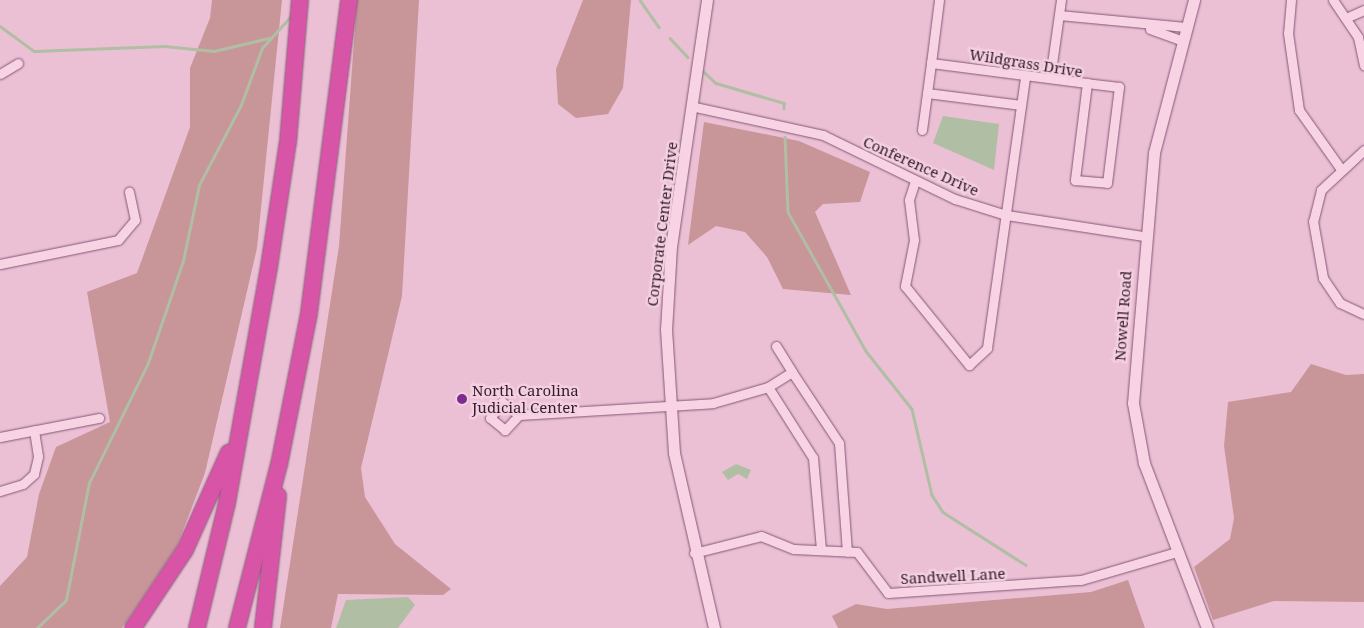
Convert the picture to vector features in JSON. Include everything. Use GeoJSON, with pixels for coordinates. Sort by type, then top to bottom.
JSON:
{"type":"FeatureCollection","features":[{"type":"Feature","properties":{"kind":"highway"},"geometry":{"type":"LineString","coordinates":[[197,628],[240,425],[288,142],[300,0]]}},
{"type":"Feature","properties":{"kind":"highway"},"geometry":{"type":"LineString","coordinates":[[237,628],[279,465],[324,223],[349,0]]}},
{"type":"Feature","properties":{"kind":"highway"},"geometry":{"type":"LineString","coordinates":[[133,628],[185,550],[240,425]]}},
{"type":"Feature","properties":{"kind":"highway"},"geometry":{"type":"LineString","coordinates":[[263,628],[278,513],[279,465]]}},
{"type":"Feature","properties":{"kind":"street","name":"Corporate Center Drive"},"geometry":{"type":"LineString","coordinates":[[707,0],[668,275],[668,404],[694,553],[714,628]]}},
{"type":"Feature","properties":{"kind":"street"},"geometry":{"type":"LineString","coordinates":[[922,130],[939,0]]}},
{"type":"Feature","properties":{"kind":"street"},"geometry":{"type":"LineString","coordinates":[[1050,78],[1061,0]]}},
{"type":"Feature","properties":{"kind":"street","name":"Nowell Road"},"geometry":{"type":"LineString","coordinates":[[1194,0],[1181,40],[1155,148],[1144,236],[1134,418],[1146,470],[1207,628]]}},
{"type":"Feature","properties":{"kind":"street"},"geometry":{"type":"LineString","coordinates":[[1291,0],[1288,33],[1299,110],[1340,168]]}},
{"type":"Feature","properties":{"kind":"street"},"geometry":{"type":"LineString","coordinates":[[1333,0],[1348,17],[1364,65]]}},
{"type":"Feature","properties":{"kind":"street"},"geometry":{"type":"LineString","coordinates":[[1348,17],[1364,10]]}},
{"type":"Feature","properties":{"kind":"street"},"geometry":{"type":"LineString","coordinates":[[1059,15],[1138,26],[1185,27]]}},
{"type":"Feature","properties":{"kind":"street"},"geometry":{"type":"LineString","coordinates":[[1138,26],[1181,40]]}},
{"type":"Feature","properties":{"kind":"street","name":"Wildgrass Drive"},"geometry":{"type":"LineString","coordinates":[[930,62],[1119,87],[1107,184],[1075,180],[1087,84]]}},
{"type":"Feature","properties":{"kind":"street"},"geometry":{"type":"LineString","coordinates":[[0,74],[18,63]]}},
{"type":"Feature","properties":{"kind":"street"},"geometry":{"type":"LineString","coordinates":[[915,181],[909,200],[914,240],[905,286],[969,365],[987,348],[1025,76]]}},
{"type":"Feature","properties":{"kind":"street"},"geometry":{"type":"LineString","coordinates":[[927,93],[1021,105]]}},
{"type":"Feature","properties":{"kind":"street","name":"Conference Drive"},"geometry":{"type":"LineString","coordinates":[[691,106],[823,135],[915,181],[1006,215],[1144,236]]}},
{"type":"Feature","properties":{"kind":"street"},"geometry":{"type":"LineString","coordinates":[[1364,150],[1340,168],[1321,190],[1314,209],[1318,263],[1331,293],[1364,314]]}},
{"type":"Feature","properties":{"kind":"street"},"geometry":{"type":"LineString","coordinates":[[0,264],[118,240],[136,220],[129,192]]}},
{"type":"Feature","properties":{"kind":"street"},"geometry":{"type":"LineString","coordinates":[[776,346],[839,443],[847,552]]}},
{"type":"Feature","properties":{"kind":"street"},"geometry":{"type":"LineString","coordinates":[[519,416],[668,404],[713,403],[768,387],[792,372]]}},
{"type":"Feature","properties":{"kind":"street"},"geometry":{"type":"LineString","coordinates":[[768,387],[813,458],[821,550]]}},
{"type":"Feature","properties":{"kind":"street"},"geometry":{"type":"LineString","coordinates":[[0,437],[98,418]]}},
{"type":"Feature","properties":{"kind":"street"},"geometry":{"type":"LineString","coordinates":[[0,491],[23,484],[34,474],[38,456],[34,430]]}},
{"type":"Feature","properties":{"kind":"street","name":"Sandwell Lane"},"geometry":{"type":"LineString","coordinates":[[694,553],[761,536],[794,549],[858,552],[867,559],[880,587],[888,593],[1081,580],[1177,552]]}},
{"type":"Feature","properties":{"kind":"shaded area"},"geometry":{"type":"Polygon","coordinates":[[[212,0],[282,0],[257,248],[205,473],[177,546],[122,628],[0,628],[0,586],[27,557],[39,494],[56,447],[110,422],[87,292],[137,273],[190,127],[190,68],[210,18],[212,0]]]}},
{"type":"Feature","properties":{"kind":"shaded area"},"geometry":{"type":"Polygon","coordinates":[[[357,0],[419,0],[402,296],[361,468],[365,497],[395,544],[451,589],[443,595],[338,594],[331,628],[280,628],[339,246],[357,0]]]}},
{"type":"Feature","properties":{"kind":"shaded area"},"geometry":{"type":"Polygon","coordinates":[[[583,0],[631,0],[623,88],[608,114],[576,118],[558,104],[556,69],[583,0]]]}},
{"type":"Feature","properties":{"kind":"shaded area"},"geometry":{"type":"Polygon","coordinates":[[[943,116],[999,124],[994,170],[933,143],[943,116]]]}},
{"type":"Feature","properties":{"kind":"shaded area"},"geometry":{"type":"Polygon","coordinates":[[[704,122],[799,141],[870,172],[860,202],[823,204],[815,212],[851,295],[783,289],[767,257],[745,232],[716,226],[688,245],[704,122]]]}},
{"type":"Feature","properties":{"kind":"shaded area"},"geometry":{"type":"Polygon","coordinates":[[[1311,364],[1346,375],[1364,374],[1364,602],[1274,601],[1213,620],[1194,567],[1230,539],[1234,518],[1224,446],[1228,402],[1291,392],[1311,364]]]}},
{"type":"Feature","properties":{"kind":"shaded area"},"geometry":{"type":"Polygon","coordinates":[[[736,464],[751,470],[747,479],[738,474],[728,480],[722,472],[736,464]]]}},
{"type":"Feature","properties":{"kind":"shaded area"},"geometry":{"type":"Polygon","coordinates":[[[1128,580],[1145,628],[838,628],[832,616],[856,604],[887,609],[1091,592],[1128,580]]]}},
{"type":"Feature","properties":{"kind":"shaded area"},"geometry":{"type":"Polygon","coordinates":[[[408,597],[415,605],[398,628],[336,628],[346,600],[408,597]]]}},
{"type":"Feature","properties":{"kind":"waterway"},"geometry":{"type":"LineString","coordinates":[[640,0],[659,27]]}},
{"type":"Feature","properties":{"kind":"waterway"},"geometry":{"type":"LineString","coordinates":[[37,628],[66,600],[89,483],[148,363],[183,261],[199,185],[241,105],[262,48],[292,15]]}},
{"type":"Feature","properties":{"kind":"waterway"},"geometry":{"type":"LineString","coordinates":[[0,26],[34,51],[164,46],[214,51],[269,38]]}},
{"type":"Feature","properties":{"kind":"waterway"},"geometry":{"type":"LineString","coordinates":[[670,38],[688,57]]}},
{"type":"Feature","properties":{"kind":"waterway"},"geometry":{"type":"LineString","coordinates":[[703,71],[716,83],[784,103],[784,108]]}},
{"type":"Feature","properties":{"kind":"waterway"},"geometry":{"type":"LineString","coordinates":[[785,137],[788,212],[866,351],[912,409],[932,495],[943,512],[1026,565]]}},
{"type":"Feature","properties":{"kind":"place","name":"North Carolina Judicial Center"},"geometry":{"type":"Point","coordinates":[462,399]}}]}
